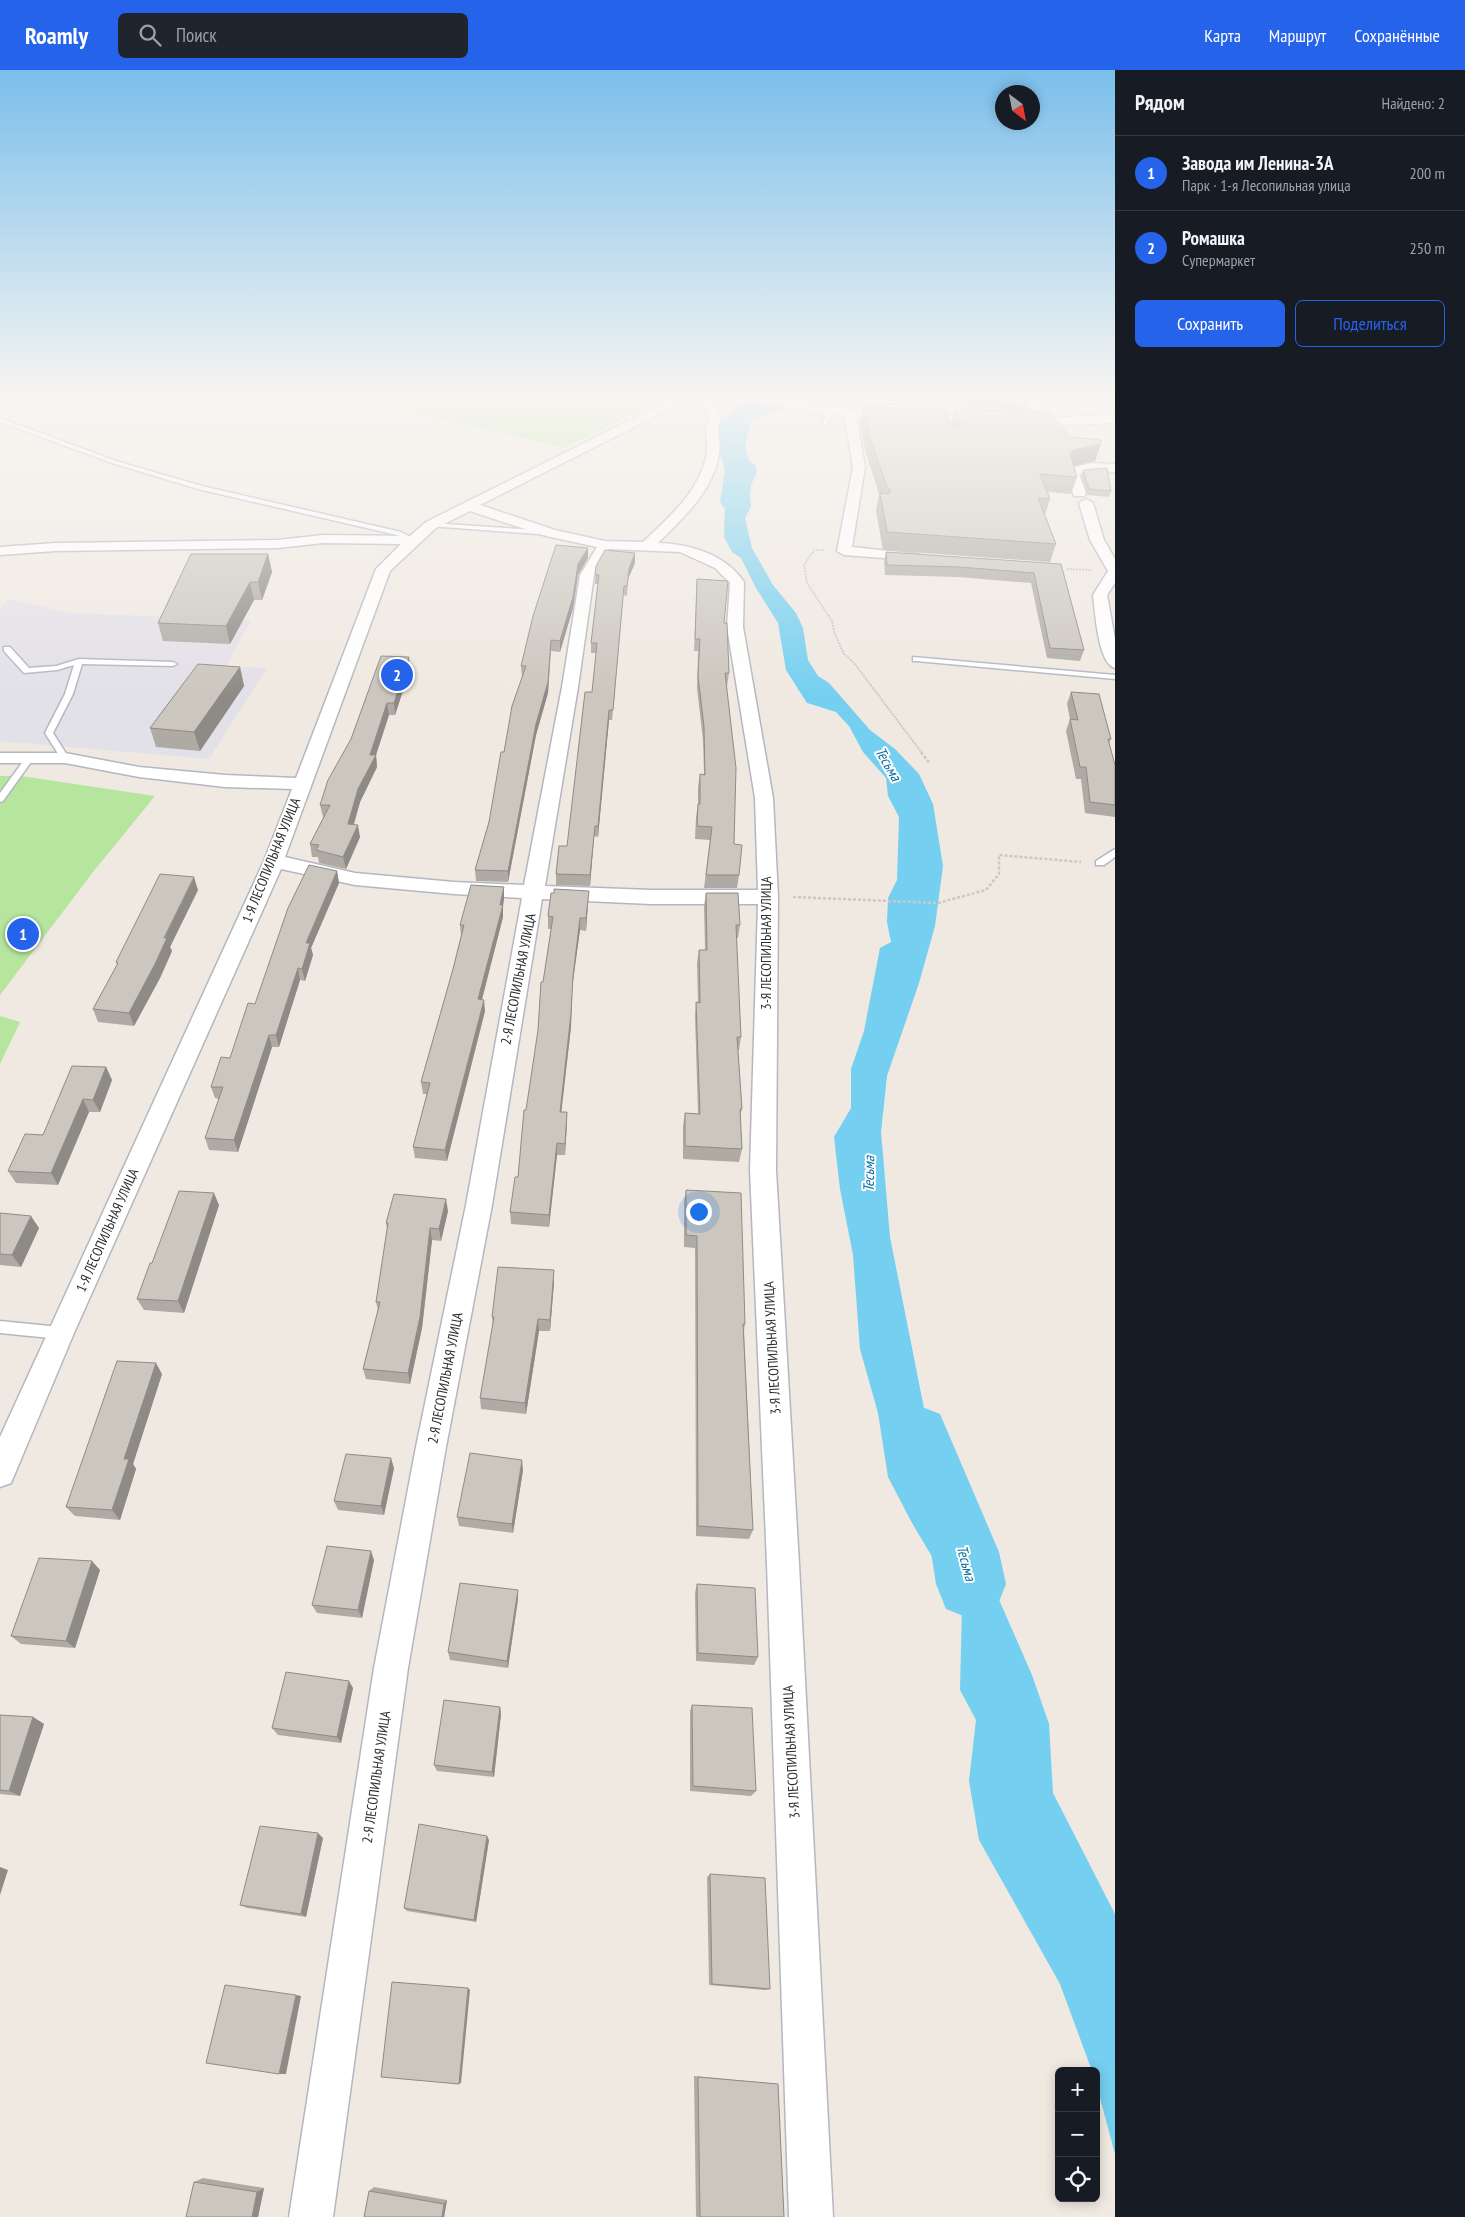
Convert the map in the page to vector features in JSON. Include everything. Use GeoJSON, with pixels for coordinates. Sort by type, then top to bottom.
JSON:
{"type":"FeatureCollection","features":[{"type":"Feature","properties":{"kind":"street","name":"1-Я ЛЕСОПИЛЬНАЯ УЛИЦА"},"geometry":{"type":"LineString","coordinates":[[0,1472],[60,1333],[274,861],[383,569],[412,540],[431,525],[493,494]]}},
{"type":"Feature","properties":{"kind":"street"},"geometry":{"type":"LineString","coordinates":[[645,548],[694,494]]}},
{"type":"Feature","properties":{"kind":"street"},"geometry":{"type":"LineString","coordinates":[[854,494],[844,551],[937,559]]}},
{"type":"Feature","properties":{"kind":"street"},"geometry":{"type":"LineString","coordinates":[[1081,494],[1097,540],[1115,571],[1100,595],[1108,644],[1115,663]]}},
{"type":"Feature","properties":{"kind":"street","name":"3-Я ЛЕСОПИЛЬНАЯ УЛИЦА"},"geometry":{"type":"LineString","coordinates":[[469,506],[551,533],[605,545],[683,548],[720,565],[737,582],[735,627],[764,798],[768,898],[763,1170],[783,1564],[811,2217]]}},
{"type":"Feature","properties":{"kind":"street"},"geometry":{"type":"LineString","coordinates":[[0,551],[65,547],[278,544],[323,539],[412,540]]}},
{"type":"Feature","properties":{"kind":"street","name":"2-Я ЛЕСОПИЛЬНАЯ УЛИЦА"},"geometry":{"type":"LineString","coordinates":[[311,2217],[392,1668],[431,1447],[479,1205],[502,1062],[535,890],[587,575],[605,545]]}},
{"type":"Feature","properties":{"kind":"street"},"geometry":{"type":"LineString","coordinates":[[0,758],[64,758],[139,772],[226,781],[302,784]]}},
{"type":"Feature","properties":{"kind":"street"},"geometry":{"type":"LineString","coordinates":[[274,861],[355,879],[454,888],[535,890],[651,897],[768,898]]}},
{"type":"Feature","properties":{"kind":"lane"},"geometry":{"type":"LineString","coordinates":[[227,494],[399,533],[412,540]]}},
{"type":"Feature","properties":{"kind":"lane"},"geometry":{"type":"LineString","coordinates":[[431,525],[551,533]]}},
{"type":"Feature","properties":{"kind":"lane"},"geometry":{"type":"LineString","coordinates":[[7,649],[27,671],[57,668],[79,661],[173,664]]}},
{"type":"Feature","properties":{"kind":"lane"},"geometry":{"type":"LineString","coordinates":[[916,658],[1115,677]]}},
{"type":"Feature","properties":{"kind":"lane"},"geometry":{"type":"LineString","coordinates":[[64,758],[49,733],[69,694],[79,661]]}},
{"type":"Feature","properties":{"kind":"lane"},"geometry":{"type":"LineString","coordinates":[[0,799],[30,758]]}},
{"type":"Feature","properties":{"kind":"lane"},"geometry":{"type":"LineString","coordinates":[[1100,864],[1115,852]]}},
{"type":"Feature","properties":{"kind":"lane"},"geometry":{"type":"LineString","coordinates":[[0,1327],[60,1333]]}},
{"type":"Feature","properties":{"kind":"path"},"geometry":{"type":"LineString","coordinates":[[844,551],[814,550],[804,565],[807,583],[832,621],[834,632],[844,654],[854,663],[930,764]]}},
{"type":"Feature","properties":{"kind":"path"},"geometry":{"type":"LineString","coordinates":[[768,898],[938,903],[986,890],[999,874],[999,855],[1100,864]]}},
{"type":"Feature","properties":{"kind":"shaded area"},"geometry":{"type":"Polygon","coordinates":[[[9,599],[70,613],[251,620],[226,666],[267,668],[209,759],[0,741],[0,609],[9,599]]]}},
{"type":"Feature","properties":{"kind":"green space"},"geometry":{"type":"Polygon","coordinates":[[[0,776],[21,776],[155,796],[93,872],[0,995],[0,776]]]}},
{"type":"Feature","properties":{"kind":"green space"},"geometry":{"type":"Polygon","coordinates":[[[0,1016],[20,1022],[0,1064],[0,1016]]]}},
{"type":"Feature","properties":{"kind":"water"},"geometry":{"type":"Polygon","coordinates":[[[727,494],[750,494],[751,506],[745,518],[752,548],[773,585],[796,613],[803,628],[808,660],[818,676],[829,683],[870,730],[895,749],[919,774],[933,804],[943,866],[935,926],[919,983],[887,1076],[881,1132],[890,1237],[944,1509],[986,1570],[1032,1675],[1049,1724],[1053,1793],[1115,1914],[1115,2154],[1100,2098],[1100,2067],[1091,2067],[1060,1984],[979,1840],[969,1781],[976,1720],[960,1690],[962,1607],[912,1523],[888,1477],[878,1413],[860,1349],[853,1255],[840,1189],[834,1137],[851,1108],[851,1069],[864,1031],[880,948],[891,942],[887,922],[888,898],[897,880],[899,817],[888,796],[886,778],[863,752],[849,726],[836,712],[807,703],[786,670],[778,623],[756,588],[741,558],[732,552],[724,537],[727,494]]]}},
{"type":"Feature","properties":{"kind":"building"},"geometry":{"type":"Polygon","coordinates":[[[880,494],[1048,494],[1050,499],[1038,498],[1056,544],[887,532],[880,494]]]}},
{"type":"Feature","properties":{"kind":"building"},"geometry":{"type":"Polygon","coordinates":[[[556,545],[588,548],[578,564],[573,597],[560,641],[551,640],[548,682],[536,724],[508,871],[475,870],[489,822],[501,752],[504,752],[512,706],[526,666],[521,666],[533,616],[556,545]]]}},
{"type":"Feature","properties":{"kind":"building"},"geometry":{"type":"Polygon","coordinates":[[[605,550],[635,553],[629,569],[627,586],[624,586],[613,710],[609,710],[598,826],[595,826],[590,875],[556,874],[559,846],[567,846],[585,692],[592,692],[597,643],[591,643],[599,575],[595,574],[596,566],[605,550]]]}},
{"type":"Feature","properties":{"kind":"building"},"geometry":{"type":"Polygon","coordinates":[[[886,552],[1061,564],[1084,650],[1050,648],[1034,573],[960,567],[887,565],[886,552]]]}},
{"type":"Feature","properties":{"kind":"building"},"geometry":{"type":"Polygon","coordinates":[[[191,554],[268,554],[258,582],[250,582],[226,626],[158,623],[191,554]]]}},
{"type":"Feature","properties":{"kind":"building"},"geometry":{"type":"Polygon","coordinates":[[[697,579],[728,581],[724,623],[727,623],[729,673],[725,673],[736,768],[734,844],[742,845],[739,875],[706,875],[712,827],[697,826],[698,804],[700,804],[700,774],[705,775],[704,727],[698,676],[700,639],[695,639],[697,579]]]}},
{"type":"Feature","properties":{"kind":"building"},"geometry":{"type":"Polygon","coordinates":[[[381,656],[409,657],[394,703],[387,703],[370,755],[376,755],[358,789],[348,824],[358,825],[343,857],[316,850],[319,845],[310,844],[330,805],[320,805],[328,780],[351,739],[381,656]]]}},
{"type":"Feature","properties":{"kind":"building"},"geometry":{"type":"Polygon","coordinates":[[[198,664],[240,667],[194,732],[150,728],[198,664]]]}},
{"type":"Feature","properties":{"kind":"building"},"geometry":{"type":"Polygon","coordinates":[[[1071,692],[1099,694],[1111,739],[1108,739],[1115,765],[1115,805],[1090,802],[1086,767],[1080,767],[1070,719],[1078,720],[1071,692]]]}},
{"type":"Feature","properties":{"kind":"building"},"geometry":{"type":"Polygon","coordinates":[[[309,865],[337,871],[306,943],[310,943],[302,969],[298,968],[276,1035],[269,1035],[234,1140],[205,1138],[223,1087],[211,1087],[221,1057],[230,1058],[248,1003],[255,1004],[288,908],[309,865]]]}},
{"type":"Feature","properties":{"kind":"building"},"geometry":{"type":"Polygon","coordinates":[[[160,874],[194,877],[164,938],[167,938],[155,964],[129,1013],[93,1009],[118,963],[116,962],[160,874]]]}},
{"type":"Feature","properties":{"kind":"building"},"geometry":{"type":"Polygon","coordinates":[[[471,885],[504,887],[500,905],[503,905],[478,999],[484,1000],[445,1150],[413,1147],[430,1083],[421,1082],[453,969],[464,925],[460,925],[471,885]]]}},
{"type":"Feature","properties":{"kind":"building"},"geometry":{"type":"Polygon","coordinates":[[[554,889],[589,891],[586,918],[580,918],[560,1112],[567,1112],[565,1144],[557,1143],[549,1215],[510,1212],[515,1177],[518,1177],[524,1110],[526,1110],[538,1030],[541,982],[543,982],[553,917],[548,916],[551,893],[554,893],[554,889]]]}},
{"type":"Feature","properties":{"kind":"building"},"geometry":{"type":"Polygon","coordinates":[[[706,893],[738,893],[740,925],[736,925],[741,1037],[737,1037],[742,1109],[740,1109],[742,1149],[685,1146],[685,1113],[700,1114],[696,1002],[700,1003],[699,950],[707,950],[706,893]]]}},
{"type":"Feature","properties":{"kind":"building"},"geometry":{"type":"Polygon","coordinates":[[[72,1066],[106,1067],[93,1100],[83,1099],[51,1173],[8,1171],[25,1134],[43,1135],[72,1066]]]}},
{"type":"Feature","properties":{"kind":"building"},"geometry":{"type":"Polygon","coordinates":[[[686,1190],[741,1193],[745,1324],[743,1324],[753,1530],[698,1526],[697,1236],[686,1235],[686,1190]]]}},
{"type":"Feature","properties":{"kind":"building"},"geometry":{"type":"Polygon","coordinates":[[[179,1191],[214,1193],[178,1301],[137,1299],[150,1263],[152,1263],[179,1191]]]}},
{"type":"Feature","properties":{"kind":"building"},"geometry":{"type":"Polygon","coordinates":[[[394,1194],[446,1199],[439,1229],[430,1228],[420,1317],[408,1373],[363,1369],[380,1302],[376,1302],[388,1223],[386,1223],[394,1194]]]}},
{"type":"Feature","properties":{"kind":"building"},"geometry":{"type":"Polygon","coordinates":[[[0,1213],[31,1216],[12,1255],[0,1254],[0,1213]]]}},
{"type":"Feature","properties":{"kind":"building"},"geometry":{"type":"Polygon","coordinates":[[[498,1267],[554,1270],[550,1320],[538,1319],[525,1403],[480,1398],[494,1317],[492,1317],[498,1267]]]}},
{"type":"Feature","properties":{"kind":"building"},"geometry":{"type":"Polygon","coordinates":[[[117,1361],[156,1363],[124,1459],[129,1459],[112,1510],[66,1507],[117,1361]]]}},
{"type":"Feature","properties":{"kind":"building"},"geometry":{"type":"Polygon","coordinates":[[[470,1453],[522,1460],[512,1524],[457,1517],[470,1453]]]}},
{"type":"Feature","properties":{"kind":"building"},"geometry":{"type":"Polygon","coordinates":[[[346,1454],[391,1458],[381,1506],[334,1501],[346,1454]]]}},
{"type":"Feature","properties":{"kind":"building"},"geometry":{"type":"Polygon","coordinates":[[[327,1546],[371,1551],[358,1610],[312,1605],[327,1546]]]}},
{"type":"Feature","properties":{"kind":"building"},"geometry":{"type":"Polygon","coordinates":[[[39,1558],[92,1561],[66,1641],[11,1636],[39,1558]]]}},
{"type":"Feature","properties":{"kind":"building"},"geometry":{"type":"Polygon","coordinates":[[[460,1583],[518,1590],[507,1661],[448,1652],[460,1583]]]}},
{"type":"Feature","properties":{"kind":"building"},"geometry":{"type":"Polygon","coordinates":[[[697,1584],[755,1588],[758,1657],[698,1653],[697,1584]]]}},
{"type":"Feature","properties":{"kind":"building"},"geometry":{"type":"Polygon","coordinates":[[[286,1672],[349,1681],[337,1737],[272,1728],[286,1672]]]}},
{"type":"Feature","properties":{"kind":"building"},"geometry":{"type":"Polygon","coordinates":[[[444,1700],[500,1707],[492,1772],[434,1765],[444,1700]]]}},
{"type":"Feature","properties":{"kind":"building"},"geometry":{"type":"Polygon","coordinates":[[[692,1705],[752,1708],[756,1791],[693,1786],[692,1705]]]}},
{"type":"Feature","properties":{"kind":"building"},"geometry":{"type":"Polygon","coordinates":[[[0,1715],[33,1717],[9,1791],[0,1790],[0,1715]]]}},
{"type":"Feature","properties":{"kind":"building"},"geometry":{"type":"Polygon","coordinates":[[[419,1824],[487,1836],[474,1920],[404,1908],[419,1824]]]}},
{"type":"Feature","properties":{"kind":"building"},"geometry":{"type":"Polygon","coordinates":[[[260,1826],[318,1833],[301,1914],[240,1905],[260,1826]]]}},
{"type":"Feature","properties":{"kind":"building"},"geometry":{"type":"Polygon","coordinates":[[[710,1874],[765,1878],[770,1989],[712,1984],[710,1874]]]}},
{"type":"Feature","properties":{"kind":"building"},"geometry":{"type":"Polygon","coordinates":[[[392,1982],[468,1988],[459,2084],[381,2077],[392,1982]]]}},
{"type":"Feature","properties":{"kind":"building"},"geometry":{"type":"Polygon","coordinates":[[[225,1985],[296,1995],[279,2074],[206,2063],[225,1985]]]}},
{"type":"Feature","properties":{"kind":"building"},"geometry":{"type":"Polygon","coordinates":[[[698,2077],[778,2084],[784,2217],[700,2217],[698,2077]]]}},
{"type":"Feature","properties":{"kind":"building"},"geometry":{"type":"Polygon","coordinates":[[[194,2182],[257,2192],[252,2217],[186,2217],[194,2182]]]}},
{"type":"Feature","properties":{"kind":"building"},"geometry":{"type":"Polygon","coordinates":[[[369,2191],[444,2204],[442,2217],[364,2217],[369,2191]]]}},
{"type":"Feature","properties":{"kind":"waterway","name":"Тесьма"},"geometry":{"type":"LineString","coordinates":[[734,502],[735,494]]}},
{"type":"Feature","properties":{"kind":"waterway","name":"Тесьма"},"geometry":{"type":"LineString","coordinates":[[917,1435],[927,1465],[965,1552],[971,1584]]}},
{"type":"Feature","properties":{"kind":"place","name":"Ромашка"},"geometry":{"type":"Point","coordinates":[397,675]}},
{"type":"Feature","properties":{"kind":"place","name":"Завода им Ленина-3А"},"geometry":{"type":"Point","coordinates":[23,934]}}]}
